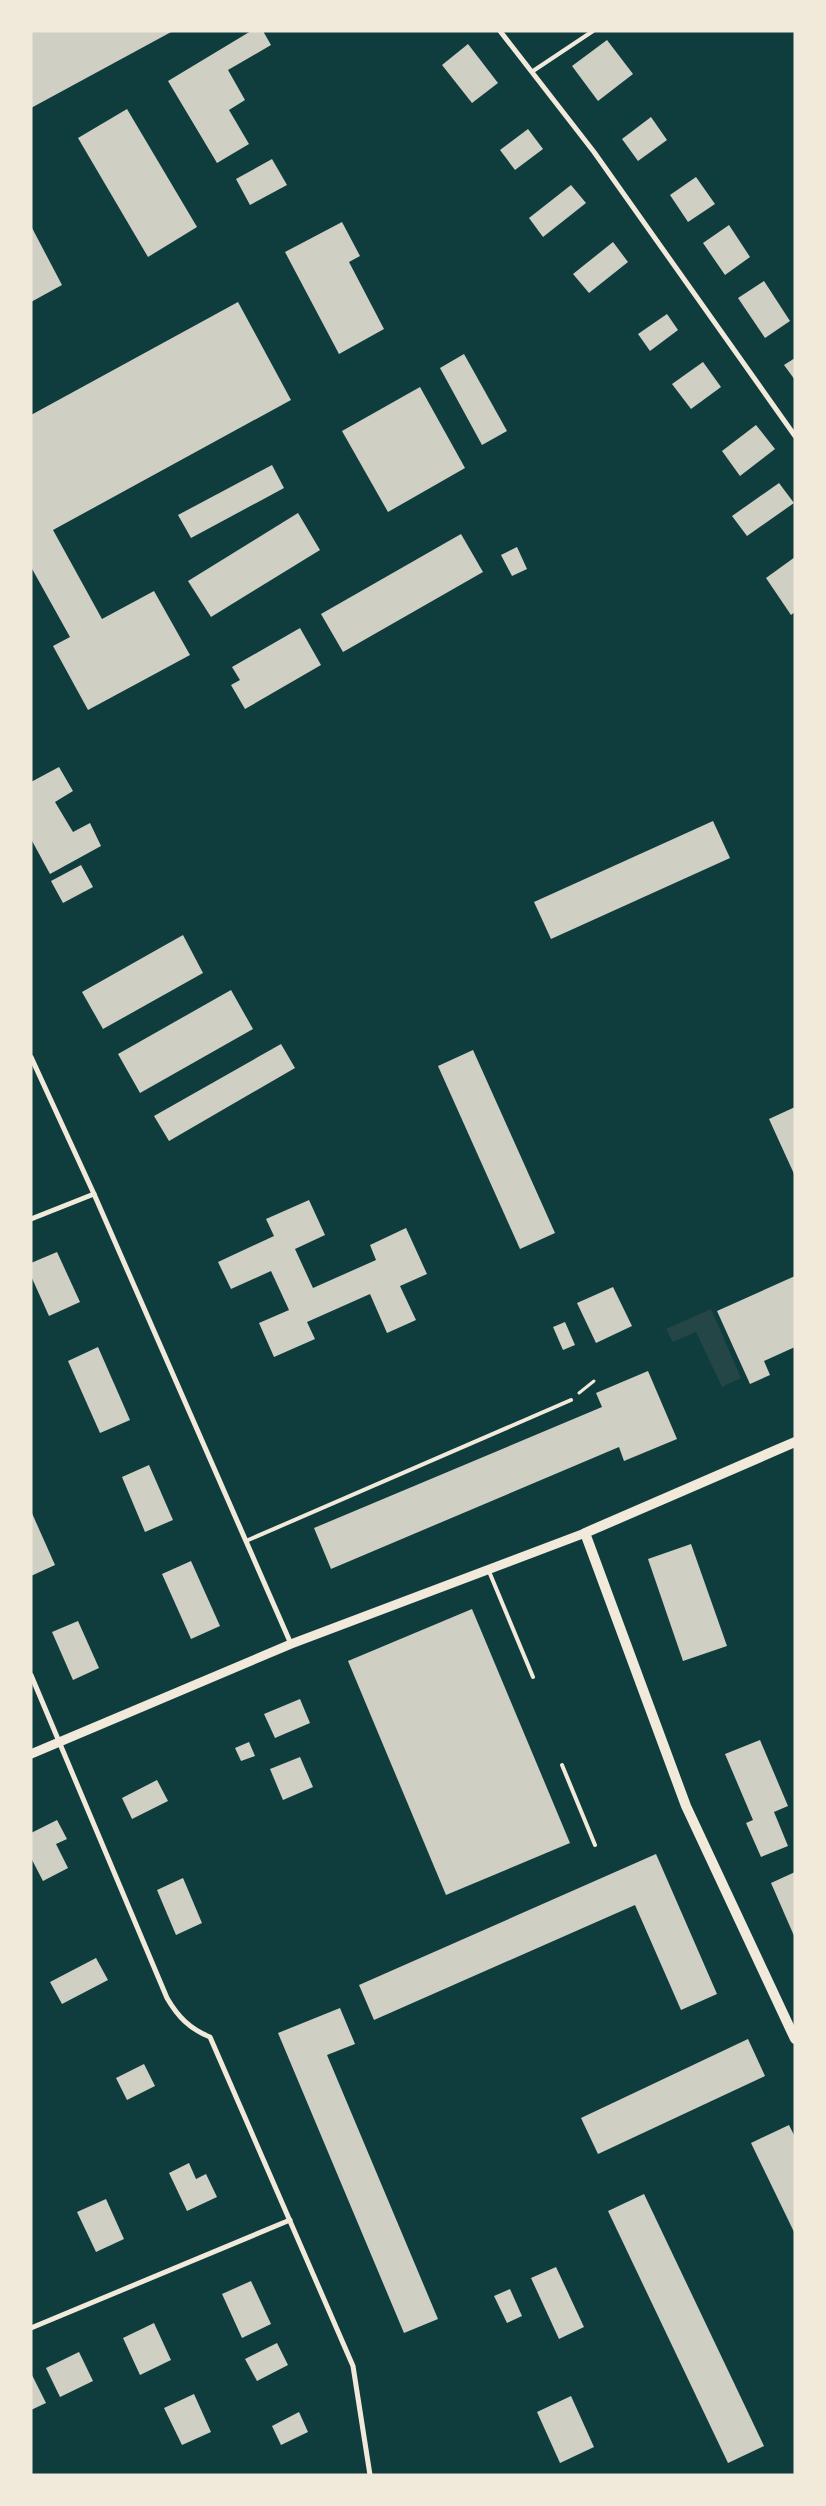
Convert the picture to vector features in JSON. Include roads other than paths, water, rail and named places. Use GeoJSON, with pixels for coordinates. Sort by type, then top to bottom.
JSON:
{"type":"FeatureCollection","features":[{"type":"Feature","properties":{"kind":"main road"},"geometry":{"type":"LineString","coordinates":[[795,1442],[584,1533],[686,1806],[795,2039]]}},
{"type":"Feature","properties":{"kind":"street"},"geometry":{"type":"LineString","coordinates":[[500,31],[533,71],[594,152],[795,436]]}},
{"type":"Feature","properties":{"kind":"street"},"geometry":{"type":"LineString","coordinates":[[31,1057],[94,1194],[291,1644]]}},
{"type":"Feature","properties":{"kind":"street"},"geometry":{"type":"LineString","coordinates":[[31,1219],[94,1194]]}},
{"type":"Feature","properties":{"kind":"street"},"geometry":{"type":"LineString","coordinates":[[31,1754],[291,1644],[584,1533]]}},
{"type":"Feature","properties":{"kind":"street"},"geometry":{"type":"LineString","coordinates":[[31,1675],[167,1998],[186,2023],[197,2032],[210,2037],[353,2366],[370,2475]]}},
{"type":"Feature","properties":{"kind":"street"},"geometry":{"type":"LineString","coordinates":[[31,2328],[290,2220]]}},
{"type":"Feature","properties":{"kind":"lane"},"geometry":{"type":"LineString","coordinates":[[533,71],[593,31]]}},
{"type":"Feature","properties":{"kind":"lane"},"geometry":{"type":"LineString","coordinates":[[246,1541],[571,1400]]}},
{"type":"Feature","properties":{"kind":"lane"},"geometry":{"type":"LineString","coordinates":[[488,1569],[533,1677]]}},
{"type":"Feature","properties":{"kind":"lane"},"geometry":{"type":"LineString","coordinates":[[562,1765],[595,1845]]}}]}
